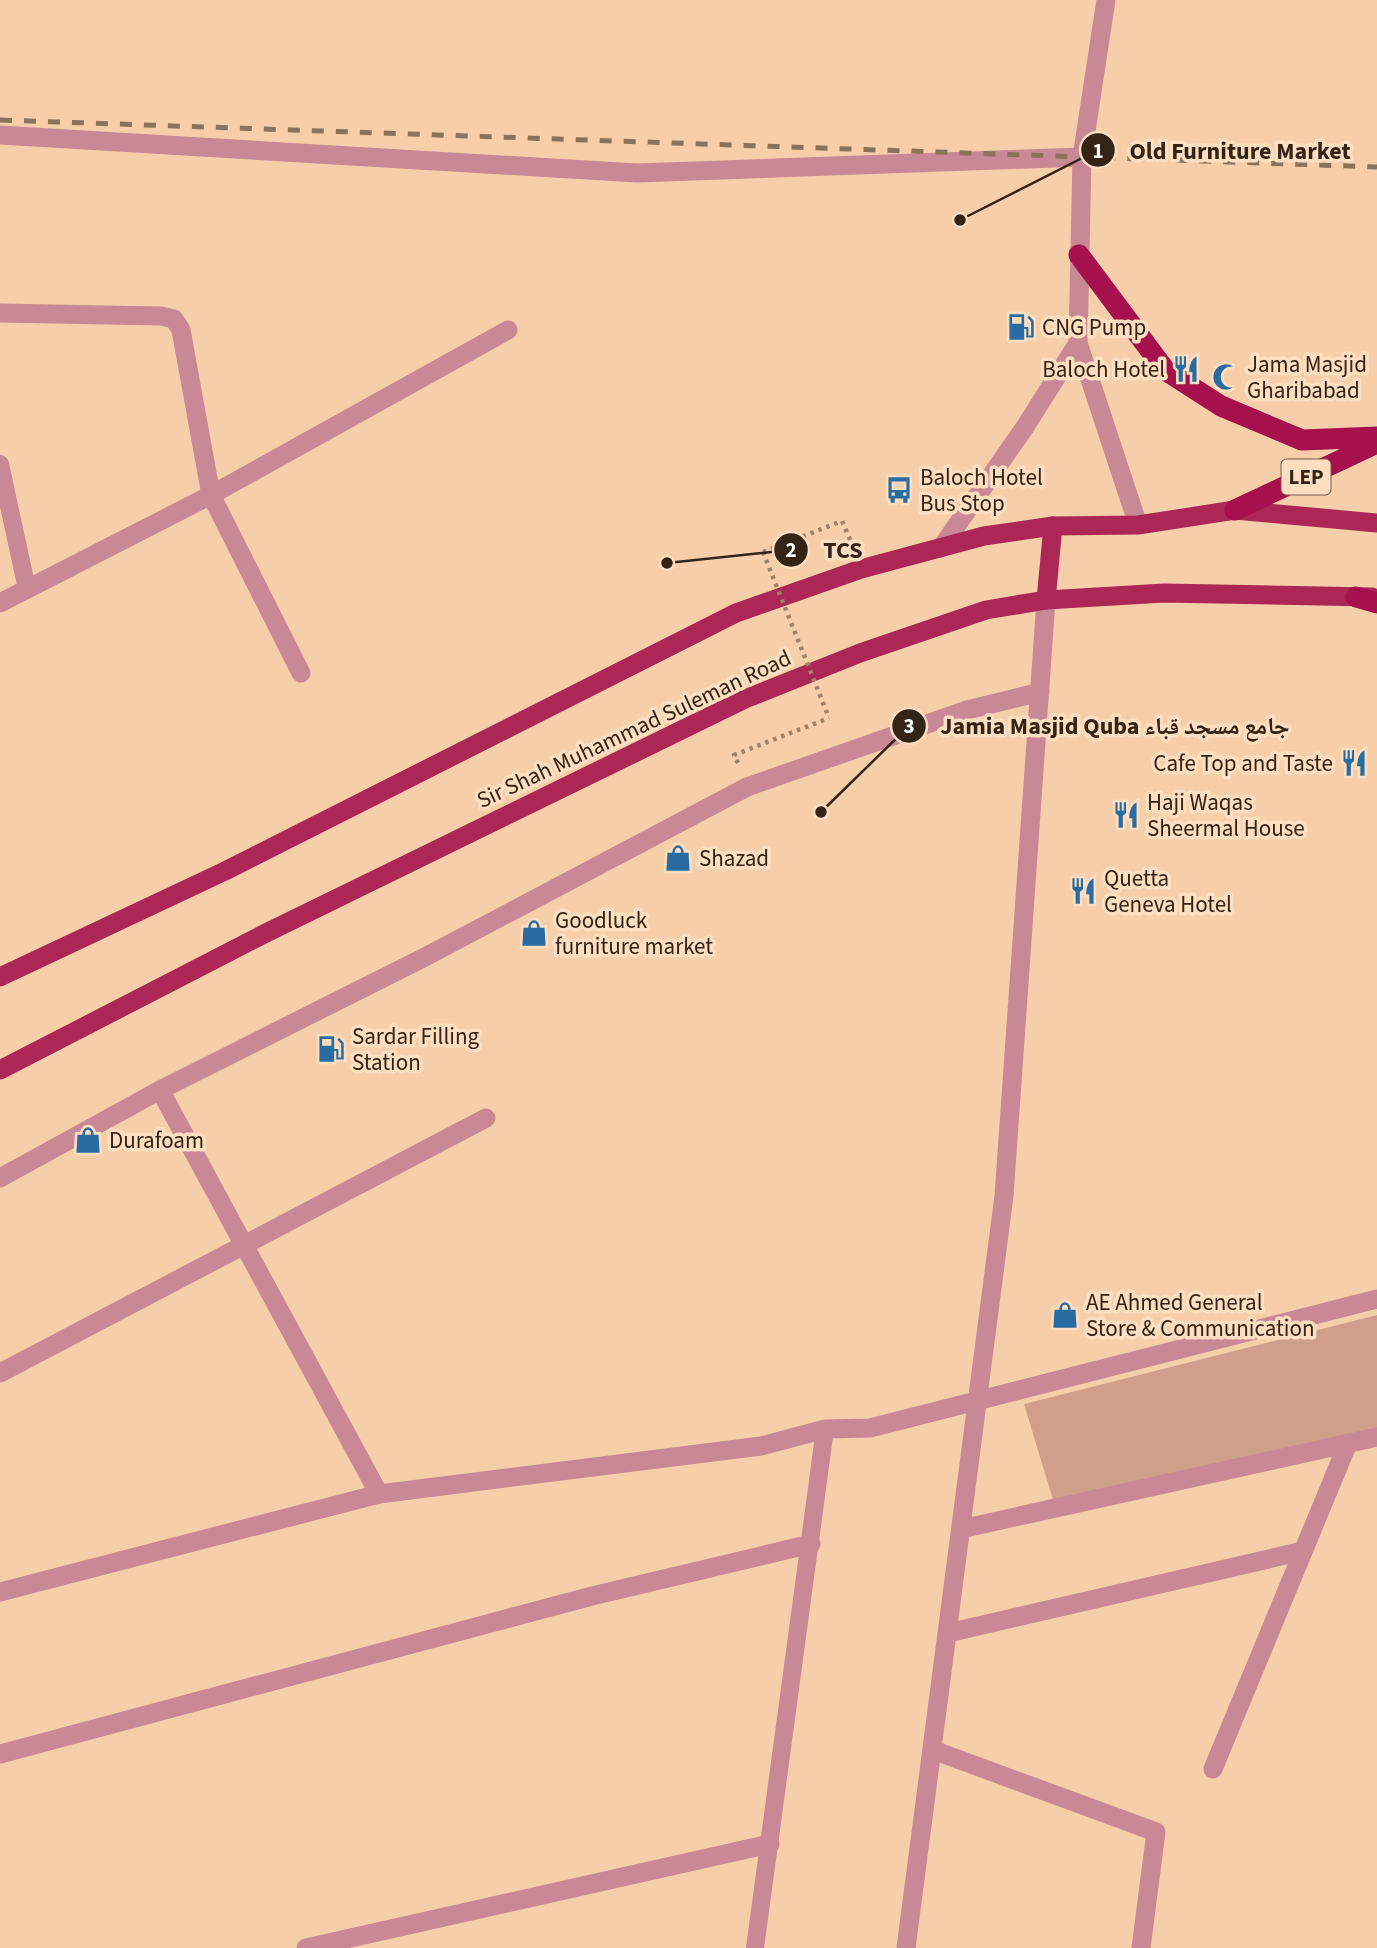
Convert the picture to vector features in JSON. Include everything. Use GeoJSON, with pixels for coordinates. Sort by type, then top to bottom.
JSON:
{"type":"FeatureCollection","features":[{"type":"Feature","properties":{"kind":"highway"},"geometry":{"type":"LineString","coordinates":[[1079,255],[1166,370],[1221,406],[1302,440],[1377,437]]}},
{"type":"Feature","properties":{"kind":"highway","name":"LEP"},"geometry":{"type":"LineString","coordinates":[[1235,510],[1377,443]]}},
{"type":"Feature","properties":{"kind":"highway"},"geometry":{"type":"LineString","coordinates":[[0,977],[225,871],[736,613],[861,569],[984,536],[1053,526],[1138,525],[1235,510],[1377,523]]}},
{"type":"Feature","properties":{"kind":"highway"},"geometry":{"type":"LineString","coordinates":[[1046,600],[1053,526]]}},
{"type":"Feature","properties":{"kind":"highway","name":"Sir Shah Muhammad Suleman Road"},"geometry":{"type":"LineString","coordinates":[[0,1070],[266,933],[745,699],[860,653],[986,610],[1046,600],[1164,593],[1366,597]]}},
{"type":"Feature","properties":{"kind":"highway"},"geometry":{"type":"LineString","coordinates":[[1366,597],[1377,603]]}},
{"type":"Feature","properties":{"kind":"street"},"geometry":{"type":"LineString","coordinates":[[1106,0],[1082,157],[1078,343],[1138,525]]}},
{"type":"Feature","properties":{"kind":"street"},"geometry":{"type":"LineString","coordinates":[[0,135],[637,173],[1082,157]]}},
{"type":"Feature","properties":{"kind":"street"},"geometry":{"type":"LineString","coordinates":[[0,313],[161,316],[174,319],[181,330],[211,495],[301,673]]}},
{"type":"Feature","properties":{"kind":"street"},"geometry":{"type":"LineString","coordinates":[[0,603],[211,495],[508,330]]}},
{"type":"Feature","properties":{"kind":"street"},"geometry":{"type":"LineString","coordinates":[[941,548],[1025,427],[1078,343]]}},
{"type":"Feature","properties":{"kind":"street"},"geometry":{"type":"LineString","coordinates":[[906,1948],[1004,1195],[1046,600]]}},
{"type":"Feature","properties":{"kind":"street"},"geometry":{"type":"LineString","coordinates":[[0,1178],[160,1090],[425,957],[747,787],[967,710],[1040,692]]}},
{"type":"Feature","properties":{"kind":"street"},"geometry":{"type":"LineString","coordinates":[[160,1090],[247,1245],[379,1494]]}},
{"type":"Feature","properties":{"kind":"street"},"geometry":{"type":"LineString","coordinates":[[0,1373],[486,1118]]}},
{"type":"Feature","properties":{"kind":"street"},"geometry":{"type":"LineString","coordinates":[[0,1592],[379,1494],[761,1446],[825,1429],[870,1428],[1377,1299]]}},
{"type":"Feature","properties":{"kind":"street"},"geometry":{"type":"LineString","coordinates":[[961,1530],[1377,1437]]}},
{"type":"Feature","properties":{"kind":"street"},"geometry":{"type":"LineString","coordinates":[[1213,1769],[1348,1443]]}},
{"type":"Feature","properties":{"kind":"street"},"geometry":{"type":"LineString","coordinates":[[0,1754],[592,1596],[811,1544]]}},
{"type":"Feature","properties":{"kind":"street"},"geometry":{"type":"LineString","coordinates":[[948,1633],[1303,1551]]}},
{"type":"Feature","properties":{"kind":"street"},"geometry":{"type":"LineString","coordinates":[[933,1750],[1156,1832],[1141,1948]]}},
{"type":"Feature","properties":{"kind":"street"},"geometry":{"type":"LineString","coordinates":[[306,1948],[770,1844]]}},
{"type":"Feature","properties":{"kind":"lane"},"geometry":{"type":"LineString","coordinates":[[0,464],[27,589]]}},
{"type":"Feature","properties":{"kind":"lane"},"geometry":{"type":"LineString","coordinates":[[755,1948],[825,1429]]}},
{"type":"Feature","properties":{"kind":"path"},"geometry":{"type":"LineString","coordinates":[[734,755],[829,718],[764,552],[842,521]]}},
{"type":"Feature","properties":{"kind":"building"},"geometry":{"type":"Polygon","coordinates":[[[1377,1315],[1377,1435],[1054,1503],[1024,1404],[1377,1315]]]}},
{"type":"Feature","properties":{"kind":"railway"},"geometry":{"type":"LineString","coordinates":[[0,120],[1377,167]]}},
{"type":"Feature","properties":{"kind":"place","name":"Old Furniture Market"},"geometry":{"type":"Point","coordinates":[960,220]}},
{"type":"Feature","properties":{"kind":"place","name":"CNG Pump"},"geometry":{"type":"Point","coordinates":[1021,327]}},
{"type":"Feature","properties":{"kind":"place","name":"Baloch Hotel"},"geometry":{"type":"Point","coordinates":[1186,369]}},
{"type":"Feature","properties":{"kind":"place","name":"Jama Masjid Gharibabad"},"geometry":{"type":"Point","coordinates":[1226,377]}},
{"type":"Feature","properties":{"kind":"place","name":"Baloch Hotel Bus Stop"},"geometry":{"type":"Point","coordinates":[899,490]}},
{"type":"Feature","properties":{"kind":"place","name":"TCS"},"geometry":{"type":"Point","coordinates":[667,563]}},
{"type":"Feature","properties":{"kind":"place","name":"Cafe Top and Taste"},"geometry":{"type":"Point","coordinates":[1354,763]}},
{"type":"Feature","properties":{"kind":"place","name":"Jamia Masjid Quba جامع مسجد قباء"},"geometry":{"type":"Point","coordinates":[821,812]}},
{"type":"Feature","properties":{"kind":"place","name":"Haji Waqas Sheermal House"},"geometry":{"type":"Point","coordinates":[1126,815]}},
{"type":"Feature","properties":{"kind":"place","name":"Shazad"},"geometry":{"type":"Point","coordinates":[678,858]}},
{"type":"Feature","properties":{"kind":"place","name":"Quetta Geneva Hotel"},"geometry":{"type":"Point","coordinates":[1083,891]}},
{"type":"Feature","properties":{"kind":"place","name":"Goodluck furniture market"},"geometry":{"type":"Point","coordinates":[534,933]}},
{"type":"Feature","properties":{"kind":"place","name":"Sardar Filling Station"},"geometry":{"type":"Point","coordinates":[331,1049]}},
{"type":"Feature","properties":{"kind":"place","name":"Durafoam"},"geometry":{"type":"Point","coordinates":[88,1140]}},
{"type":"Feature","properties":{"kind":"place","name":"AE Ahmed General Store & Communication"},"geometry":{"type":"Point","coordinates":[1065,1315]}}]}
